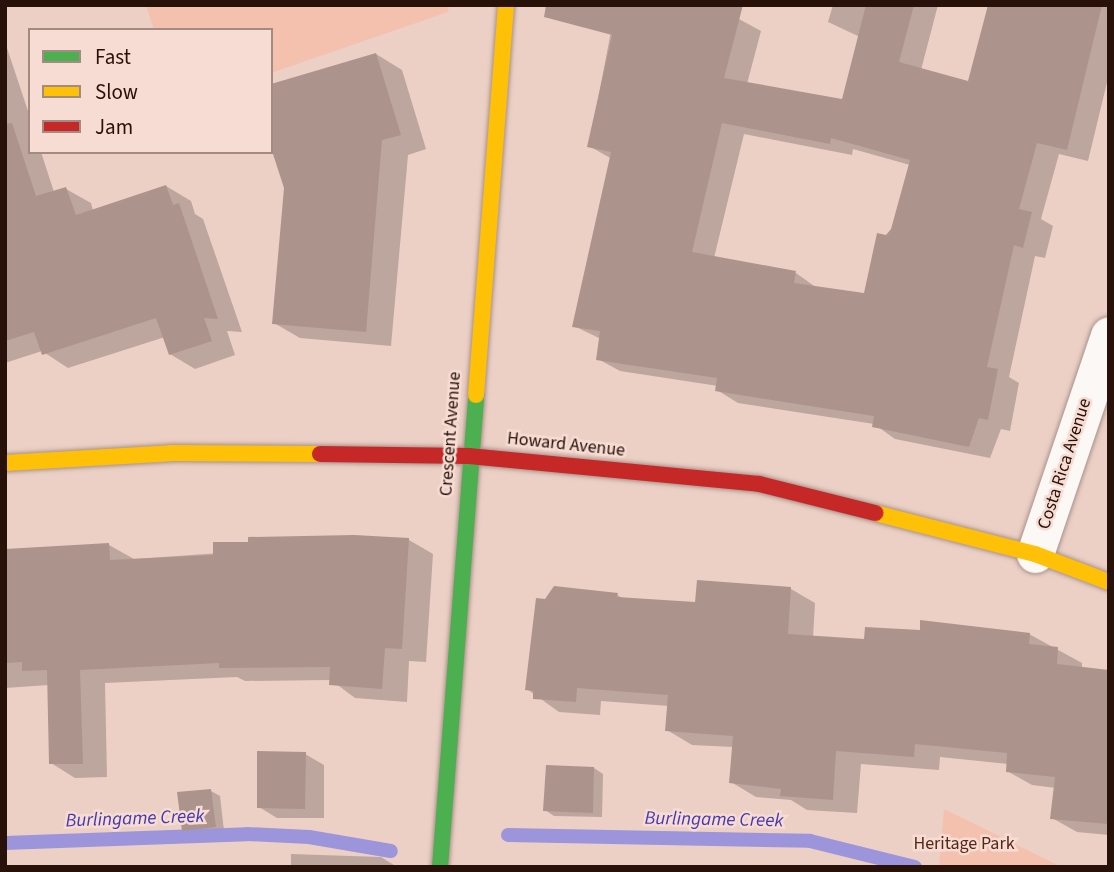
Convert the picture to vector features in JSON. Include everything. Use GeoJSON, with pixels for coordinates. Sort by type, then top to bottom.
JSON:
{"type":"FeatureCollection","features":[{"type":"Feature","properties":{"kind":"street","name":"Crescent Avenue"},"geometry":{"type":"LineString","coordinates":[[440,867],[469,456],[506,5]]}},
{"type":"Feature","properties":{"kind":"street","name":"Costa Rica Avenue"},"geometry":{"type":"LineString","coordinates":[[1035,554],[1109,335]]}},
{"type":"Feature","properties":{"kind":"street","name":"Howard Avenue"},"geometry":{"type":"LineString","coordinates":[[5,463],[171,453],[469,456],[759,484],[1035,554],[1109,582]]}},
{"type":"Feature","properties":{"kind":"green space"},"geometry":{"type":"Polygon","coordinates":[[[146,5],[449,5],[448,12],[273,72],[273,28],[153,28],[146,5]]]}},
{"type":"Feature","properties":{"kind":"green space","name":"Heritage Park"},"geometry":{"type":"Polygon","coordinates":[[[944,809],[1062,867],[939,867],[944,809]]]}},
{"type":"Feature","properties":{"kind":"building"},"geometry":{"type":"Polygon","coordinates":[[[546,5],[743,5],[724,78],[842,99],[866,5],[914,5],[899,62],[968,81],[988,5],[1102,5],[1067,150],[1037,143],[1019,209],[1032,212],[1023,248],[1014,245],[987,367],[998,369],[988,420],[979,418],[969,447],[872,427],[874,416],[715,391],[717,378],[596,360],[600,331],[572,327],[611,152],[587,147],[612,35],[544,17],[546,5]],[[722,123],[692,252],[796,271],[794,283],[864,293],[877,233],[886,235],[891,229],[910,160],[831,138],[830,144],[722,123]]]}},
{"type":"Feature","properties":{"kind":"building"},"geometry":{"type":"Polygon","coordinates":[[[376,53],[401,135],[382,140],[366,332],[272,324],[284,188],[273,154],[273,83],[376,53]]]}},
{"type":"Feature","properties":{"kind":"building"},"geometry":{"type":"Polygon","coordinates":[[[12,123],[36,196],[66,187],[76,215],[166,185],[173,205],[179,203],[218,319],[204,318],[212,341],[169,355],[156,318],[42,355],[34,332],[5,341],[5,124],[12,123]]]}},
{"type":"Feature","properties":{"kind":"building"},"geometry":{"type":"Polygon","coordinates":[[[354,535],[409,538],[402,649],[385,648],[382,689],[329,685],[330,667],[219,668],[219,663],[80,670],[83,764],[49,764],[47,670],[22,671],[22,662],[5,663],[5,549],[109,543],[110,560],[213,555],[213,542],[248,542],[248,537],[354,535]]]}},
{"type":"Feature","properties":{"kind":"building"},"geometry":{"type":"Polygon","coordinates":[[[697,580],[791,587],[788,634],[864,639],[865,627],[920,630],[920,620],[1030,633],[1029,644],[1058,647],[1057,664],[1109,670],[1109,824],[1050,819],[1055,777],[1006,772],[1007,753],[915,744],[914,757],[836,751],[833,800],[780,796],[781,789],[729,783],[733,736],[665,731],[668,695],[577,688],[576,702],[533,699],[533,691],[525,690],[536,598],[545,599],[554,586],[618,593],[617,597],[695,602],[697,580]]]}},
{"type":"Feature","properties":{"kind":"building"},"geometry":{"type":"Polygon","coordinates":[[[257,751],[306,752],[305,809],[257,808],[257,751]]]}},
{"type":"Feature","properties":{"kind":"building"},"geometry":{"type":"Polygon","coordinates":[[[546,765],[594,767],[593,813],[543,811],[546,765]]]}},
{"type":"Feature","properties":{"kind":"building"},"geometry":{"type":"Polygon","coordinates":[[[211,789],[216,827],[182,831],[177,792],[211,789]]]}},
{"type":"Feature","properties":{"kind":"waterway","name":"Burlingame Creek"},"geometry":{"type":"LineString","coordinates":[[5,843],[247,834],[309,837],[391,851]]}},
{"type":"Feature","properties":{"kind":"waterway","name":"Burlingame Creek"},"geometry":{"type":"LineString","coordinates":[[508,835],[810,841],[915,867]]}},
{"type":"Feature","properties":{"kind":"traffic: fast"},"geometry":{"type":"LineString","coordinates":[[440,867],[476,395]]}},
{"type":"Feature","properties":{"kind":"traffic: slow"},"geometry":{"type":"LineString","coordinates":[[476,395],[506,5]]}},
{"type":"Feature","properties":{"kind":"traffic: slow"},"geometry":{"type":"LineString","coordinates":[[5,463],[171,453],[320,454]]}},
{"type":"Feature","properties":{"kind":"traffic: slow"},"geometry":{"type":"LineString","coordinates":[[875,513],[1035,554],[1109,582]]}},
{"type":"Feature","properties":{"kind":"traffic: jam"},"geometry":{"type":"LineString","coordinates":[[320,454],[469,456],[759,484],[875,513]]}}]}
